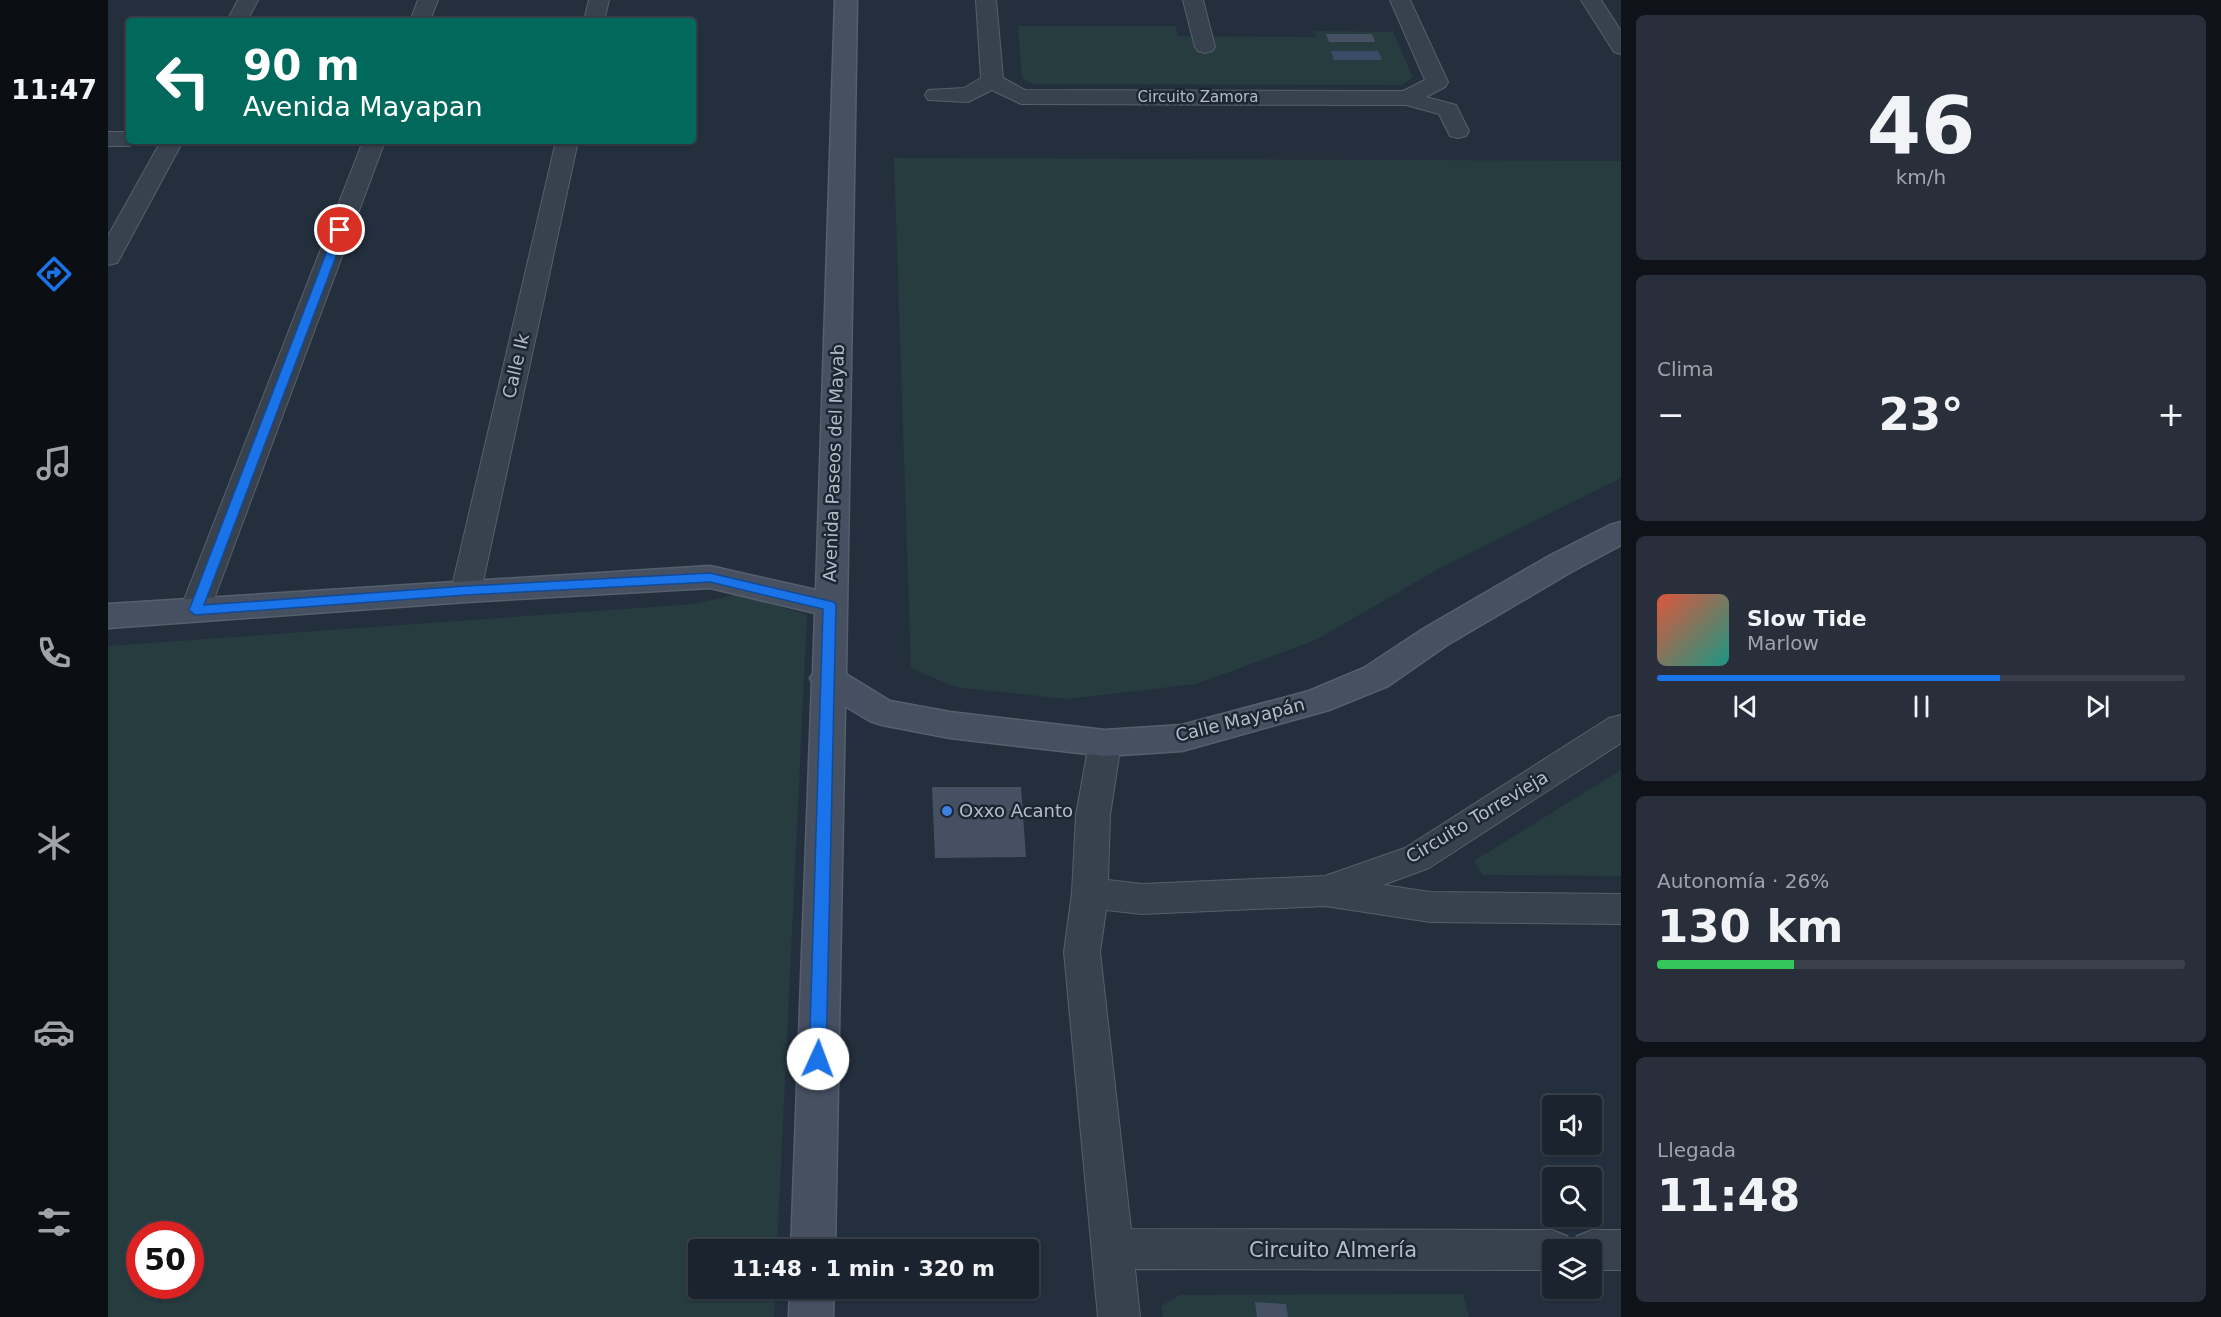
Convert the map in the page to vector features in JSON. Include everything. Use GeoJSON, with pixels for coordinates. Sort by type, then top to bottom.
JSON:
{"type":"FeatureCollection","features":[{"type":"Feature","properties":{"kind":"main road","name":"Avenida Paseos del Mayab"},"geometry":{"type":"LineString","coordinates":[[813,1239],[827,678],[844,151],[846,0]]}},
{"type":"Feature","properties":{"kind":"main road","name":"Calle Mayapán"},"geometry":{"type":"LineString","coordinates":[[827,678],[882,712],[950,725],[1105,743],[1182,738],[1317,701],[1376,677],[1464,620],[1560,564],[1621,532]]}},
{"type":"Feature","properties":{"kind":"main road"},"geometry":{"type":"LineString","coordinates":[[108,616],[466,591],[710,577],[830,605]]}},
{"type":"Feature","properties":{"kind":"main road"},"geometry":{"type":"LineString","coordinates":[[811,1317],[812,1299]]}},
{"type":"Feature","properties":{"kind":"street"},"geometry":{"type":"LineString","coordinates":[[239,18],[248,0]]}},
{"type":"Feature","properties":{"kind":"street"},"geometry":{"type":"LineString","coordinates":[[421,18],[428,0]]}},
{"type":"Feature","properties":{"kind":"street"},"geometry":{"type":"LineString","coordinates":[[595,18],[598,0]]}},
{"type":"Feature","properties":{"kind":"street"},"geometry":{"type":"LineString","coordinates":[[936,95],[968,94],[992,81],[986,0]]}},
{"type":"Feature","properties":{"kind":"street"},"geometry":{"type":"LineString","coordinates":[[1193,0],[1205,47]]}},
{"type":"Feature","properties":{"kind":"street","name":"Circuito Zamora"},"geometry":{"type":"LineString","coordinates":[[1400,0],[1437,82],[1407,98]]}},
{"type":"Feature","properties":{"kind":"street"},"geometry":{"type":"LineString","coordinates":[[1591,0],[1621,48]]}},
{"type":"Feature","properties":{"kind":"street","name":"Circuito Zamora"},"geometry":{"type":"LineString","coordinates":[[992,81],[1021,97],[1407,98],[1448,110],[1458,131]]}},
{"type":"Feature","properties":{"kind":"street"},"geometry":{"type":"LineString","coordinates":[[108,119],[126,119]]}},
{"type":"Feature","properties":{"kind":"street"},"geometry":{"type":"LineString","coordinates":[[108,139],[126,139]]}},
{"type":"Feature","properties":{"kind":"street"},"geometry":{"type":"LineString","coordinates":[[108,258],[170,144]]}},
{"type":"Feature","properties":{"kind":"street"},"geometry":{"type":"LineString","coordinates":[[195,610],[373,144]]}},
{"type":"Feature","properties":{"kind":"street","name":"Calle Ik"},"geometry":{"type":"LineString","coordinates":[[466,591],[566,144]]}},
{"type":"Feature","properties":{"kind":"street","name":"Circuito Torrevieja"},"geometry":{"type":"LineString","coordinates":[[1325,891],[1417,858],[1621,727]]}},
{"type":"Feature","properties":{"kind":"street"},"geometry":{"type":"LineString","coordinates":[[1105,743],[1093,814],[1090,893],[1082,952],[1119,1317]]}},
{"type":"Feature","properties":{"kind":"street","name":"Circuito Torrevieja"},"geometry":{"type":"LineString","coordinates":[[1090,893],[1142,899],[1325,891],[1430,907],[1621,909]]}},
{"type":"Feature","properties":{"kind":"street","name":"Circuito Almería"},"geometry":{"type":"LineString","coordinates":[[1113,1249],[1542,1250]]}},
{"type":"Feature","properties":{"kind":"street"},"geometry":{"type":"LineString","coordinates":[[1602,1250],[1621,1250]]}},
{"type":"Feature","properties":{"kind":"green space"},"geometry":{"type":"Polygon","coordinates":[[[1018,26],[1175,26],[1179,36],[1316,37],[1315,31],[1393,32],[1413,77],[1402,85],[1033,84],[1022,78],[1018,26]]]}},
{"type":"Feature","properties":{"kind":"green space"},"geometry":{"type":"Polygon","coordinates":[[[894,158],[1621,161],[1621,478],[1440,568],[1316,640],[1196,684],[1067,699],[955,687],[911,668],[894,158]]]}},
{"type":"Feature","properties":{"kind":"green space"},"geometry":{"type":"Polygon","coordinates":[[[738,594],[807,615],[777,1239],[688,1239],[688,1299],[775,1299],[774,1317],[108,1317],[108,646],[694,604],[738,594]]]}},
{"type":"Feature","properties":{"kind":"green space"},"geometry":{"type":"Polygon","coordinates":[[[1621,770],[1621,876],[1483,875],[1474,861],[1621,770]]]}},
{"type":"Feature","properties":{"kind":"green space"},"geometry":{"type":"Polygon","coordinates":[[[1463,1294],[1469,1317],[1163,1317],[1161,1306],[1180,1295],[1463,1294]]]}},
{"type":"Feature","properties":{"kind":"water"},"geometry":{"type":"Polygon","coordinates":[[[1331,51],[1378,51],[1382,60],[1334,60],[1331,51]]]}},
{"type":"Feature","properties":{"kind":"building"},"geometry":{"type":"Polygon","coordinates":[[[1326,34],[1372,34],[1375,42],[1329,42],[1326,34]]]}},
{"type":"Feature","properties":{"kind":"building"},"geometry":{"type":"Polygon","coordinates":[[[932,787],[1021,787],[1026,857],[935,858],[932,787]]]}},
{"type":"Feature","properties":{"kind":"building"},"geometry":{"type":"Polygon","coordinates":[[[1255,1302],[1286,1304],[1288,1317],[1257,1317],[1255,1302]]]}},
{"type":"Feature","properties":{"kind":"place","name":"Oxxo Acanto"},"geometry":{"type":"Point","coordinates":[947,811]}},
{"type":"Feature","properties":{"kind":"route"},"geometry":{"type":"LineString","coordinates":[[340,230],[195,610],[710,577],[830,605],[818,1059]]}}]}
